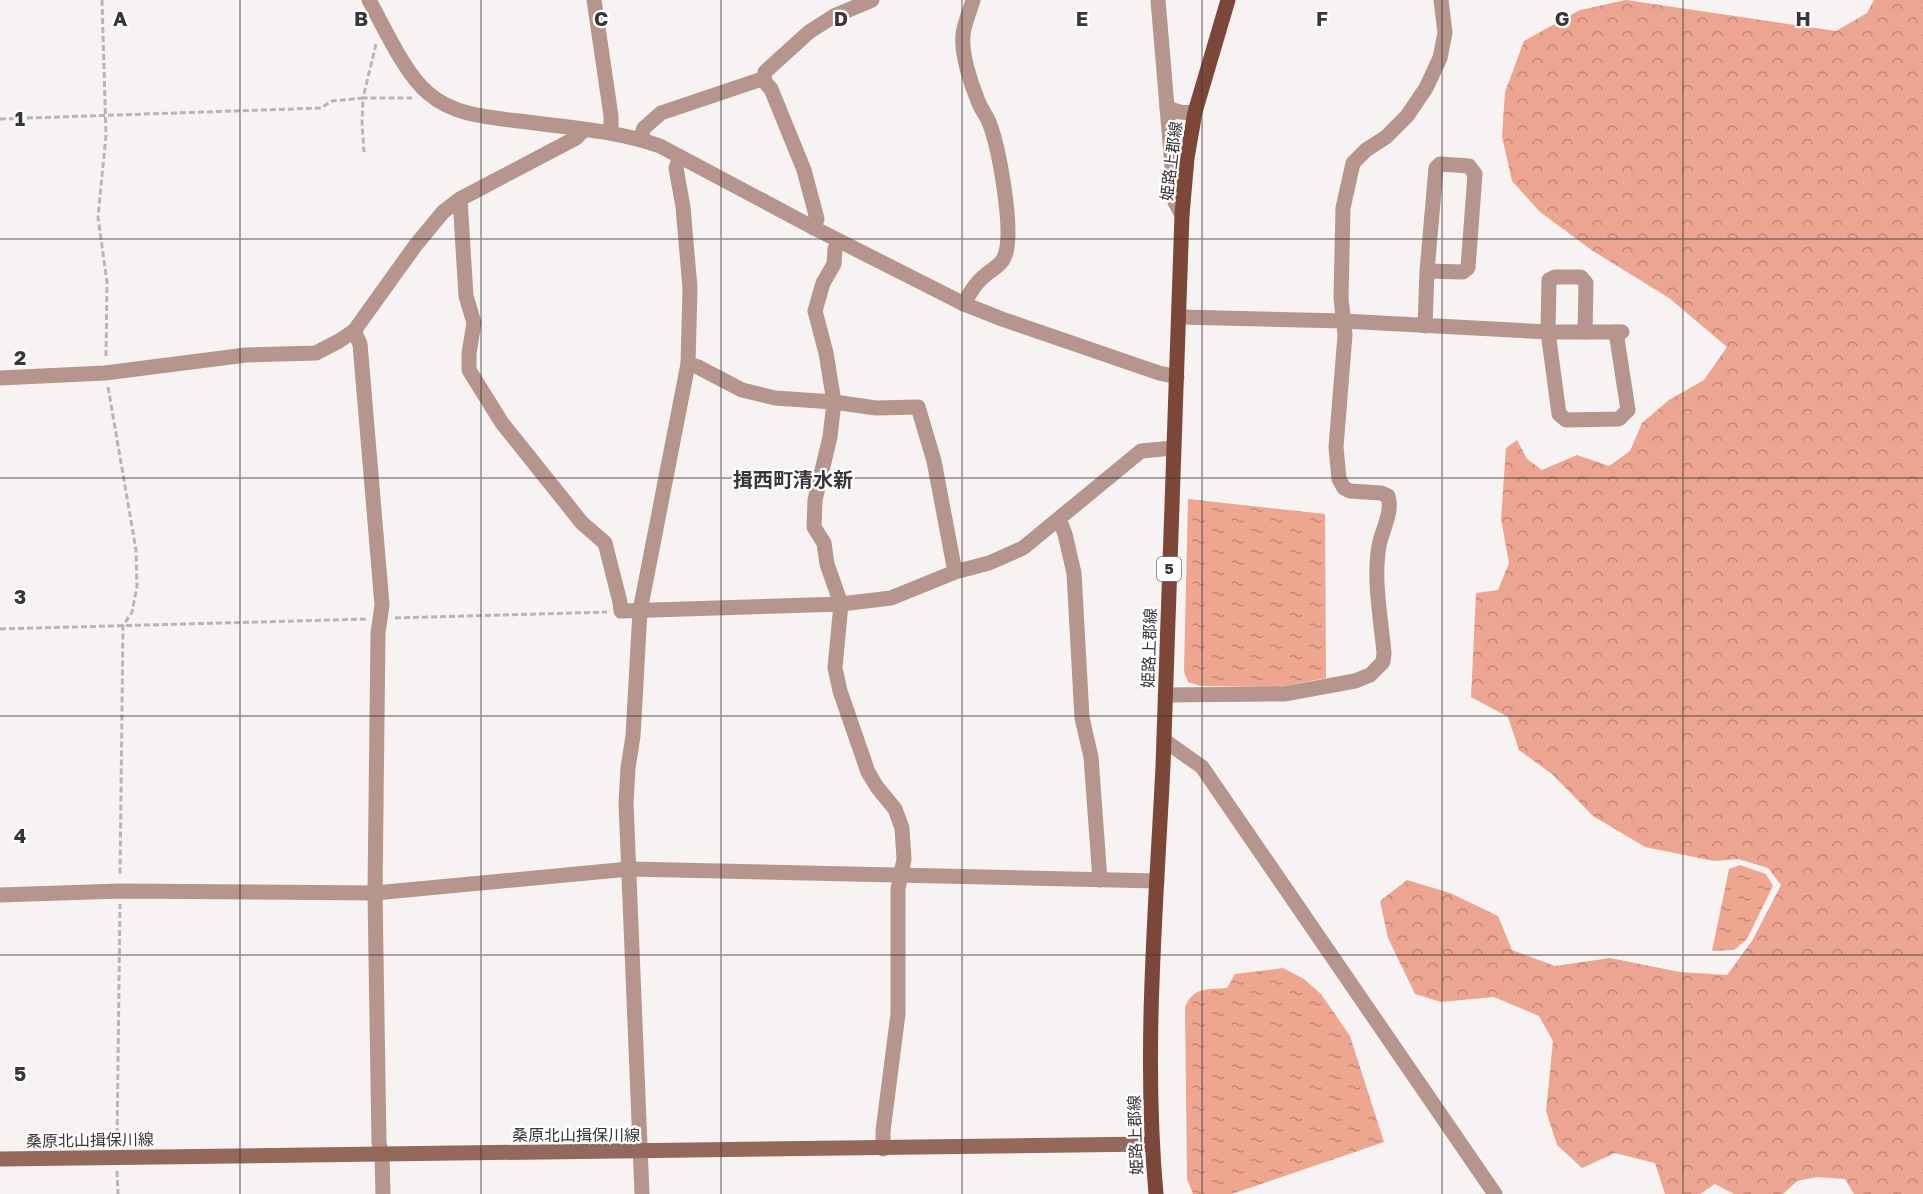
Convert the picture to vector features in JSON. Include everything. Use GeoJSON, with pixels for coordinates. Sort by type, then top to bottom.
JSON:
{"type":"FeatureCollection","features":[{"type":"Feature","properties":{"kind":"main road","name":"姫路上郡線"},"geometry":{"type":"LineString","coordinates":[[1156,1194],[1152,1144],[1151,1025],[1164,740],[1182,215],[1187,158],[1195,112],[1228,0]]}},
{"type":"Feature","properties":{"kind":"main road","name":"桑原北山揖保川線"},"geometry":{"type":"LineString","coordinates":[[0,1159],[641,1153],[1152,1144]]}},
{"type":"Feature","properties":{"kind":"street"},"geometry":{"type":"LineString","coordinates":[[369,0],[409,70],[427,93],[448,106],[479,116],[611,133],[660,146],[964,304],[1053,337],[1177,377]]}},
{"type":"Feature","properties":{"kind":"street"},"geometry":{"type":"LineString","coordinates":[[594,0],[611,116],[611,133]]}},
{"type":"Feature","properties":{"kind":"street"},"geometry":{"type":"LineString","coordinates":[[764,81],[765,72],[809,32],[834,16],[872,0]]}},
{"type":"Feature","properties":{"kind":"street"},"geometry":{"type":"LineString","coordinates":[[964,304],[970,291],[982,277],[1000,264],[1006,254],[1008,238],[1006,203],[993,134],[978,102],[964,54],[963,34],[974,0]]}},
{"type":"Feature","properties":{"kind":"street"},"geometry":{"type":"LineString","coordinates":[[1158,0],[1175,202],[1182,215]]}},
{"type":"Feature","properties":{"kind":"street"},"geometry":{"type":"LineString","coordinates":[[1165,695],[1284,694],[1355,681],[1370,675],[1383,662],[1378,561],[1379,545],[1390,504],[1388,496],[1381,493],[1350,491],[1344,488],[1339,479],[1336,447],[1345,335],[1341,298],[1342,208],[1353,163],[1366,150],[1386,137],[1407,116],[1426,88],[1440,58],[1445,33],[1441,0]]}},
{"type":"Feature","properties":{"kind":"street"},"geometry":{"type":"LineString","coordinates":[[640,139],[644,128],[661,113],[759,80],[764,81],[771,89],[804,170],[817,219],[814,228]]}},
{"type":"Feature","properties":{"kind":"street"},"geometry":{"type":"LineString","coordinates":[[1167,107],[1182,113],[1195,112]]}},
{"type":"Feature","properties":{"kind":"street"},"geometry":{"type":"LineString","coordinates":[[0,378],[105,373],[246,355],[316,352],[354,331],[443,212],[460,199],[576,138],[584,130]]}},
{"type":"Feature","properties":{"kind":"street"},"geometry":{"type":"LineString","coordinates":[[642,1194],[626,803],[633,736],[640,611],[688,364],[690,288],[683,207],[676,168],[680,157]]}},
{"type":"Feature","properties":{"kind":"street"},"geometry":{"type":"LineString","coordinates":[[1425,326],[1427,271],[1436,168],[1440,164],[1469,166],[1475,174],[1468,268],[1463,272],[1427,271]]}},
{"type":"Feature","properties":{"kind":"street"},"geometry":{"type":"LineString","coordinates":[[460,199],[466,296],[474,323],[469,370],[502,423],[582,523],[605,543],[621,611],[841,604],[891,598],[955,572],[989,563],[1023,548],[1141,451],[1173,448]]}},
{"type":"Feature","properties":{"kind":"street"},"geometry":{"type":"LineString","coordinates":[[839,241],[835,249],[834,264],[823,283],[815,311],[826,353],[834,402],[830,437],[814,500],[814,527],[824,543],[827,564],[841,604],[835,668],[840,691],[868,772],[895,809],[902,828],[904,859],[898,889],[898,1014],[883,1131],[883,1149]]}},
{"type":"Feature","properties":{"kind":"street"},"geometry":{"type":"LineString","coordinates":[[1179,317],[1343,321],[1548,333],[1619,332],[1628,410],[1619,419],[1566,420],[1559,414],[1548,333],[1549,280],[1555,277],[1581,277],[1586,283],[1585,332]]}},
{"type":"Feature","properties":{"kind":"street"},"geometry":{"type":"LineString","coordinates":[[354,331],[360,344],[382,604],[378,633],[375,893],[379,1143],[382,1154],[383,1194]]}},
{"type":"Feature","properties":{"kind":"street"},"geometry":{"type":"LineString","coordinates":[[688,364],[742,390],[775,398],[834,402],[876,408],[918,407],[934,461],[955,572]]}},
{"type":"Feature","properties":{"kind":"street"},"geometry":{"type":"LineString","coordinates":[[1059,519],[1074,573],[1082,718],[1091,757],[1100,880]]}},
{"type":"Feature","properties":{"kind":"street"},"geometry":{"type":"LineString","coordinates":[[1164,740],[1202,767],[1495,1194]]}},
{"type":"Feature","properties":{"kind":"street"},"geometry":{"type":"LineString","coordinates":[[0,895],[120,891],[375,893],[628,869],[1158,881]]}},
{"type":"Feature","properties":{"kind":"path"},"geometry":{"type":"LineString","coordinates":[[102,0],[106,135],[98,217],[107,282],[105,373],[136,550],[135,595],[132,612],[123,626],[118,1194]]}},
{"type":"Feature","properties":{"kind":"path"},"geometry":{"type":"LineString","coordinates":[[364,152],[363,98],[379,32],[384,27]]}},
{"type":"Feature","properties":{"kind":"path"},"geometry":{"type":"LineString","coordinates":[[0,119],[321,108],[332,101],[363,98],[418,98],[427,93]]}},
{"type":"Feature","properties":{"kind":"path"},"geometry":{"type":"LineString","coordinates":[[0,629],[621,611]]}},
{"type":"Feature","properties":{"kind":"green space"},"geometry":{"type":"Polygon","coordinates":[[[1626,0],[1836,31],[1867,13],[1874,0],[1923,0],[1923,1194],[1854,1194],[1845,1179],[1817,1177],[1797,1181],[1783,1194],[1734,1194],[1715,1184],[1700,1194],[1665,1194],[1655,1163],[1615,1153],[1582,1168],[1557,1145],[1546,1111],[1553,1041],[1539,1016],[1494,997],[1441,1002],[1415,994],[1388,938],[1380,901],[1407,880],[1450,893],[1498,916],[1512,950],[1555,966],[1610,958],[1680,972],[1727,975],[1752,941],[1781,885],[1768,868],[1738,859],[1714,861],[1645,847],[1593,816],[1552,774],[1519,750],[1508,717],[1471,697],[1476,593],[1498,590],[1509,563],[1501,519],[1506,448],[1517,440],[1527,459],[1542,470],[1577,455],[1609,466],[1630,451],[1642,423],[1669,400],[1704,380],[1727,347],[1669,298],[1593,251],[1540,212],[1512,181],[1502,136],[1505,92],[1524,41],[1580,10],[1626,0]]]}},
{"type":"Feature","properties":{"kind":"water"},"geometry":{"type":"Polygon","coordinates":[[[1188,499],[1325,514],[1326,678],[1280,687],[1200,686],[1188,682],[1184,672],[1188,499]]]}},
{"type":"Feature","properties":{"kind":"water"},"geometry":{"type":"Polygon","coordinates":[[[1740,865],[1766,874],[1773,886],[1747,939],[1734,950],[1712,951],[1729,869],[1740,865]]]}},
{"type":"Feature","properties":{"kind":"water"},"geometry":{"type":"Polygon","coordinates":[[[1283,968],[1304,979],[1321,994],[1350,1036],[1384,1142],[1232,1194],[1193,1194],[1187,1179],[1185,1007],[1197,992],[1227,988],[1235,974],[1283,968]]]}},
{"type":"Feature","properties":{"kind":"district","name":"揖西町清水新"},"geometry":{"type":"Point","coordinates":[793,480]}}]}
